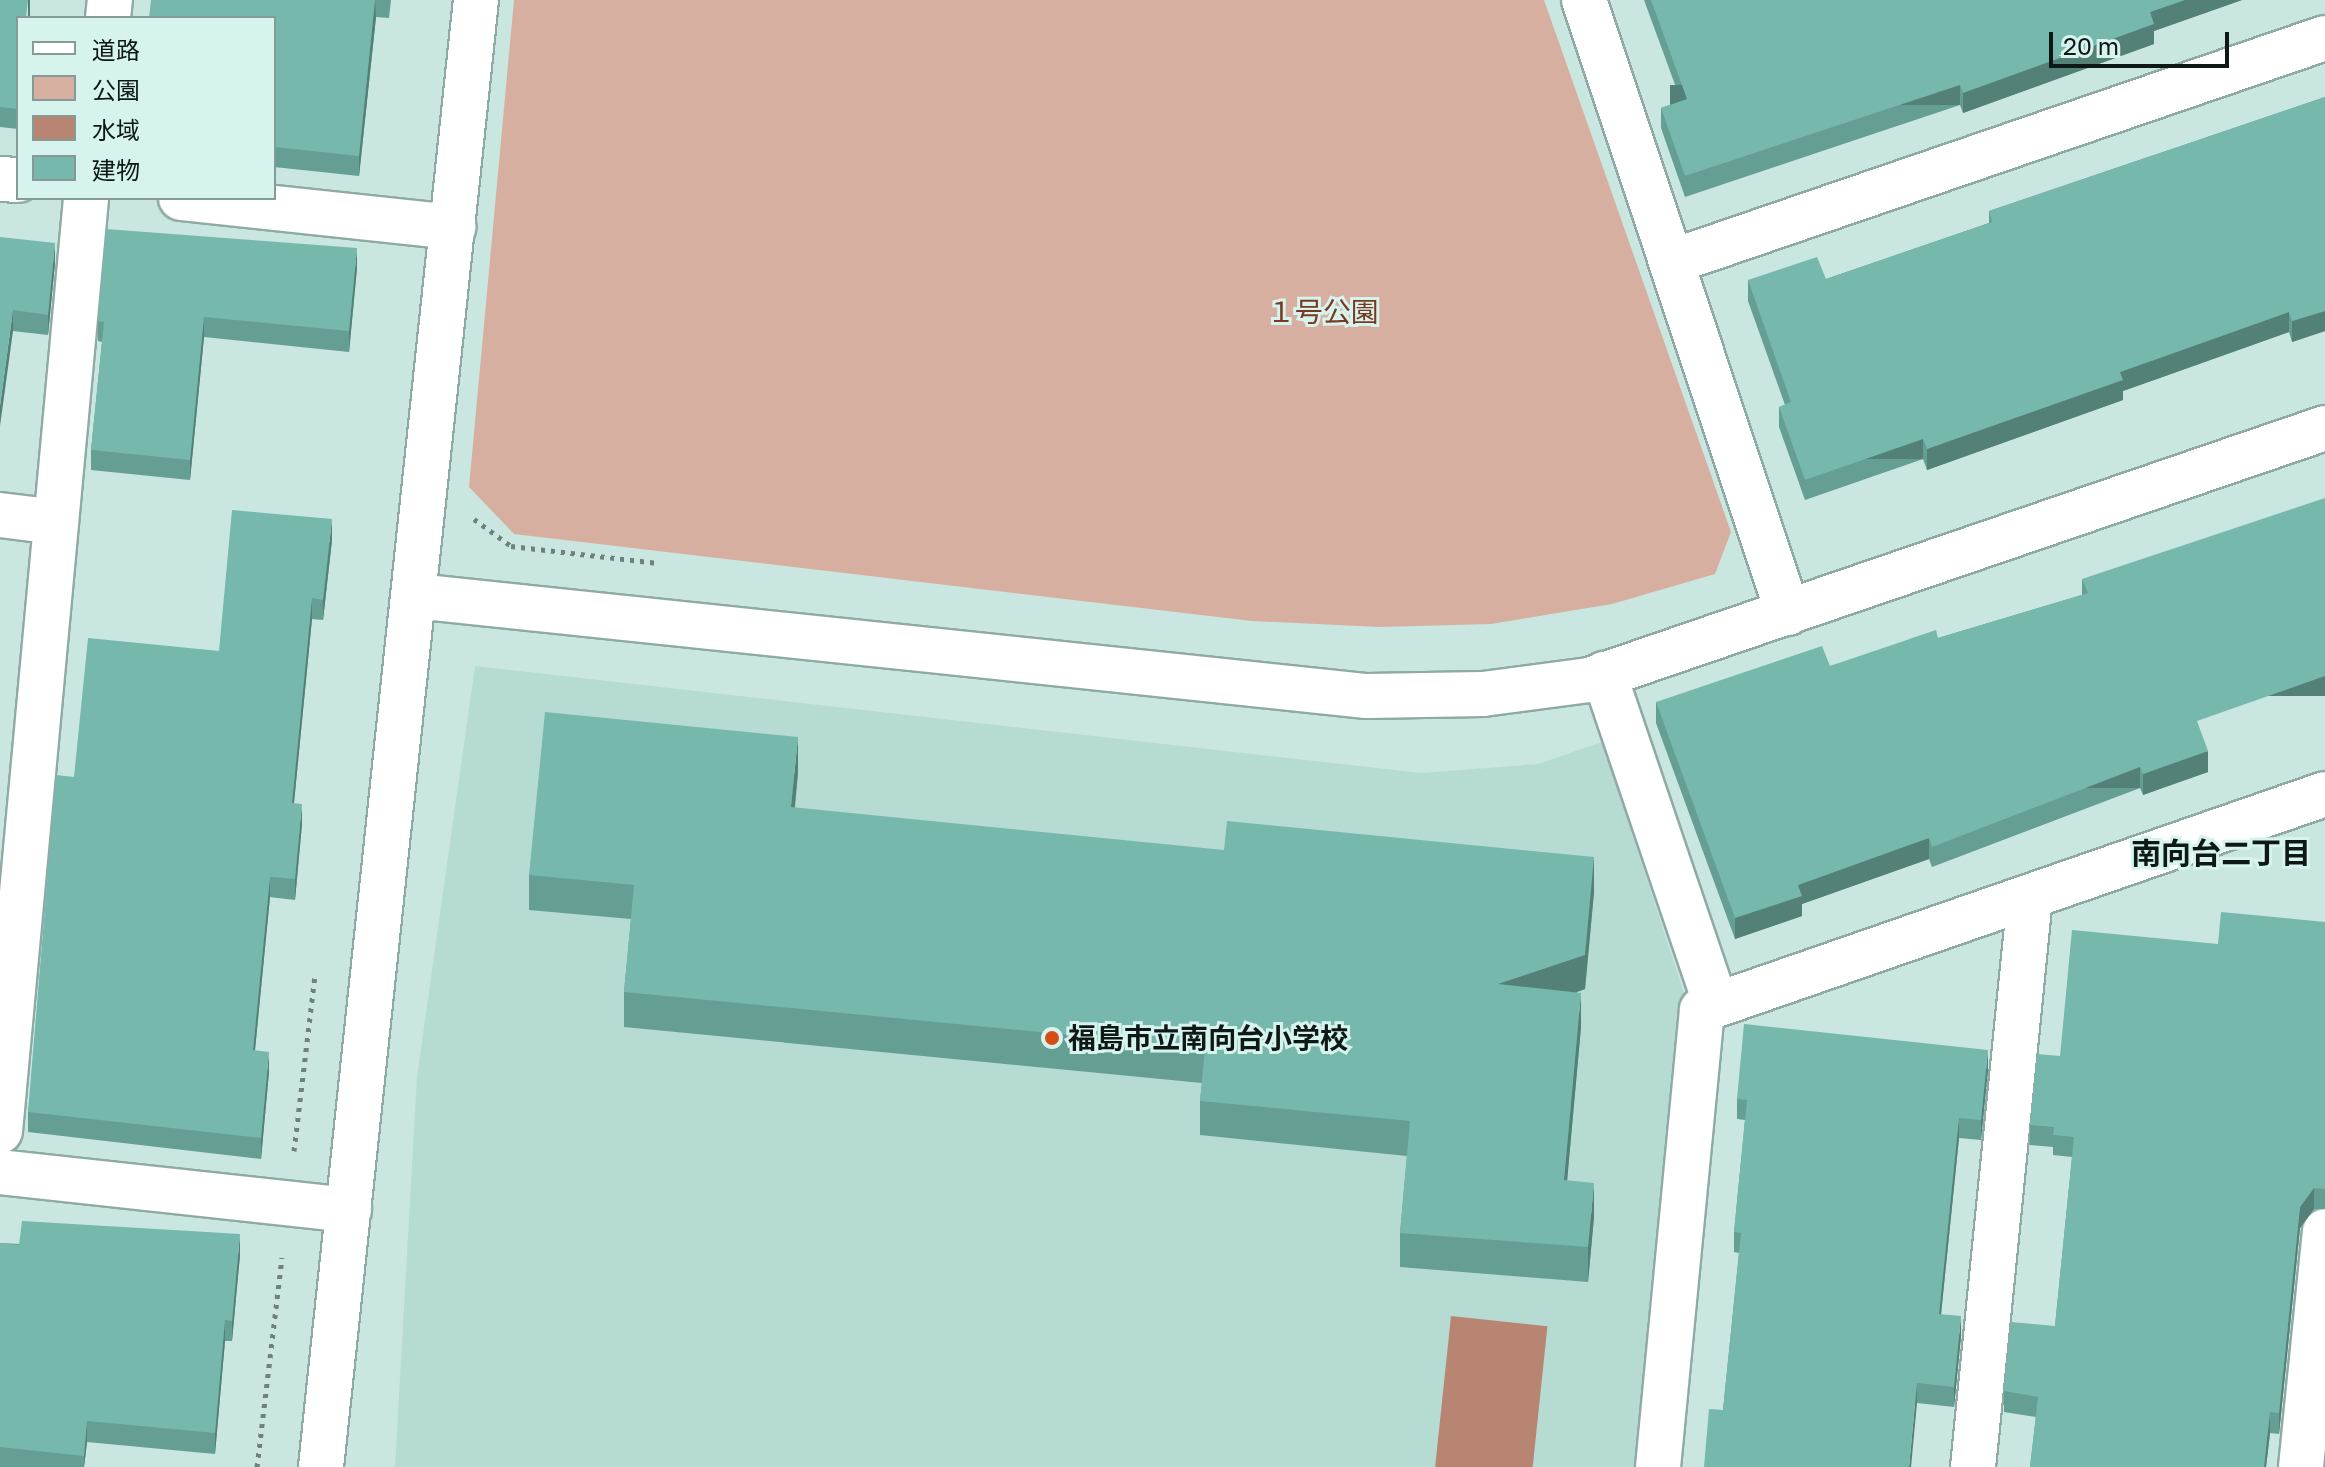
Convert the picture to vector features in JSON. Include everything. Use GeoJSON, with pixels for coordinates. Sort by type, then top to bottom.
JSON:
{"type":"FeatureCollection","features":[{"type":"Feature","properties":{"kind":"street"},"geometry":{"type":"LineString","coordinates":[[321,1467],[476,0]]}},
{"type":"Feature","properties":{"kind":"street"},"geometry":{"type":"LineString","coordinates":[[1584,0],[1788,613]]}},
{"type":"Feature","properties":{"kind":"street"},"geometry":{"type":"LineString","coordinates":[[1671,262],[2325,38]]}},
{"type":"Feature","properties":{"kind":"street"},"geometry":{"type":"LineString","coordinates":[[0,1131],[13,851],[56,522],[86,200]]}},
{"type":"Feature","properties":{"kind":"street"},"geometry":{"type":"LineString","coordinates":[[200,200],[453,227]]}},
{"type":"Feature","properties":{"kind":"street"},"geometry":{"type":"LineString","coordinates":[[415,596],[1367,696],[1483,694],[1604,674],[2325,428]]}},
{"type":"Feature","properties":{"kind":"street"},"geometry":{"type":"LineString","coordinates":[[0,515],[56,522]]}},
{"type":"Feature","properties":{"kind":"street"},"geometry":{"type":"LineString","coordinates":[[1604,674],[1716,1005]]}},
{"type":"Feature","properties":{"kind":"street"},"geometry":{"type":"LineString","coordinates":[[1658,1467],[1702,1010],[2325,794]]}},
{"type":"Feature","properties":{"kind":"street"},"geometry":{"type":"LineString","coordinates":[[1973,1467],[2030,897]]}},
{"type":"Feature","properties":{"kind":"street"},"geometry":{"type":"LineString","coordinates":[[0,1172],[349,1210]]}},
{"type":"Feature","properties":{"kind":"street"},"geometry":{"type":"LineString","coordinates":[[2301,1467],[2325,1231]]}},
{"type":"Feature","properties":{"kind":"path"},"geometry":{"type":"LineString","coordinates":[[461,509],[511,546],[667,564]]}},
{"type":"Feature","properties":{"kind":"shaded area","name":"福島市立南向台小学校"},"geometry":{"type":"Polygon","coordinates":[[[475,666],[1421,773],[1538,764],[1602,742],[1686,999],[1635,1467],[395,1467],[417,1077],[475,666]]]}},
{"type":"Feature","properties":{"kind":"green space","name":"１号公園"},"geometry":{"type":"Polygon","coordinates":[[[514,0],[1544,0],[1731,532],[1715,574],[1612,604],[1491,624],[1379,627],[1252,621],[514,534],[469,487],[514,0]]]}},
{"type":"Feature","properties":{"kind":"water"},"geometry":{"type":"Polygon","coordinates":[[[1451,1316],[1547,1326],[1533,1467],[1435,1467],[1451,1316]]]}},
{"type":"Feature","properties":{"kind":"building"},"geometry":{"type":"Polygon","coordinates":[[[0,0],[28,0],[26,16],[16,16],[16,109],[0,107],[0,0]]]}},
{"type":"Feature","properties":{"kind":"building"},"geometry":{"type":"Polygon","coordinates":[[[151,0],[375,0],[359,156],[276,147],[276,16],[149,16],[151,0]]]}},
{"type":"Feature","properties":{"kind":"building"},"geometry":{"type":"Polygon","coordinates":[[[1651,0],[2185,0],[2150,12],[2154,24],[1963,93],[1960,85],[1685,176],[1661,108],[1687,99],[1651,0]]]}},
{"type":"Feature","properties":{"kind":"building"},"geometry":{"type":"Polygon","coordinates":[[[2325,97],[2325,311],[2292,321],[2289,312],[2120,372],[2123,380],[1927,449],[1923,439],[1805,480],[1779,407],[1791,402],[1748,280],[1817,257],[1826,279],[1992,222],[1989,211],[2325,97]]]}},
{"type":"Feature","properties":{"kind":"building"},"geometry":{"type":"Polygon","coordinates":[[[106,229],[357,248],[349,331],[204,317],[190,460],[91,450],[104,322],[98,321],[106,229]]]}},
{"type":"Feature","properties":{"kind":"building"},"geometry":{"type":"Polygon","coordinates":[[[0,237],[55,243],[48,315],[13,310],[0,406],[0,237]]]}},
{"type":"Feature","properties":{"kind":"building"},"geometry":{"type":"Polygon","coordinates":[[[2325,498],[2325,676],[2197,721],[2208,751],[2143,774],[2140,767],[1932,847],[1929,838],[1798,885],[1802,896],[1735,918],[1656,702],[1822,646],[1830,666],[1936,630],[1938,638],[2088,593],[2082,579],[2325,498]]]}},
{"type":"Feature","properties":{"kind":"building"},"geometry":{"type":"Polygon","coordinates":[[[232,510],[332,519],[323,600],[312,598],[292,803],[302,804],[295,879],[270,877],[253,1050],[269,1052],[261,1138],[28,1112],[56,775],[74,777],[88,638],[219,651],[232,510]]]}},
{"type":"Feature","properties":{"kind":"building"},"geometry":{"type":"Polygon","coordinates":[[[545,712],[798,737],[791,807],[1224,850],[1227,821],[1594,857],[1585,955],[1498,984],[1581,993],[1564,1180],[1594,1183],[1588,1247],[1400,1233],[1410,1121],[1200,1101],[1205,1048],[624,992],[634,885],[529,875],[545,712]]]}},
{"type":"Feature","properties":{"kind":"building"},"geometry":{"type":"Polygon","coordinates":[[[2221,912],[2325,922],[2325,1189],[2314,1188],[2300,1207],[2279,1413],[2270,1412],[2264,1467],[2030,1467],[2038,1397],[2004,1391],[2011,1322],[2055,1326],[2074,1137],[2053,1135],[2054,1127],[2030,1125],[2037,1054],[2060,1056],[2072,930],[2218,944],[2221,912]]]}},
{"type":"Feature","properties":{"kind":"building"},"geometry":{"type":"Polygon","coordinates":[[[1744,1024],[1988,1050],[1981,1120],[1959,1118],[1939,1314],[1961,1316],[1954,1387],[1917,1383],[1909,1467],[1704,1467],[1709,1409],[1723,1410],[1741,1233],[1734,1232],[1747,1100],[1737,1099],[1744,1024]]]}},
{"type":"Feature","properties":{"kind":"building"},"geometry":{"type":"Polygon","coordinates":[[[22,1221],[240,1234],[232,1321],[225,1320],[215,1433],[87,1421],[84,1456],[0,1447],[0,1243],[19,1245],[22,1221]]]}},
{"type":"Feature","properties":{"kind":"place","name":"福島市立南向台小学校"},"geometry":{"type":"Point","coordinates":[1052,1038]}},
{"type":"Feature","properties":{"kind":"district","name":"南向台二丁目"},"geometry":{"type":"Point","coordinates":[2221,853]}}]}
